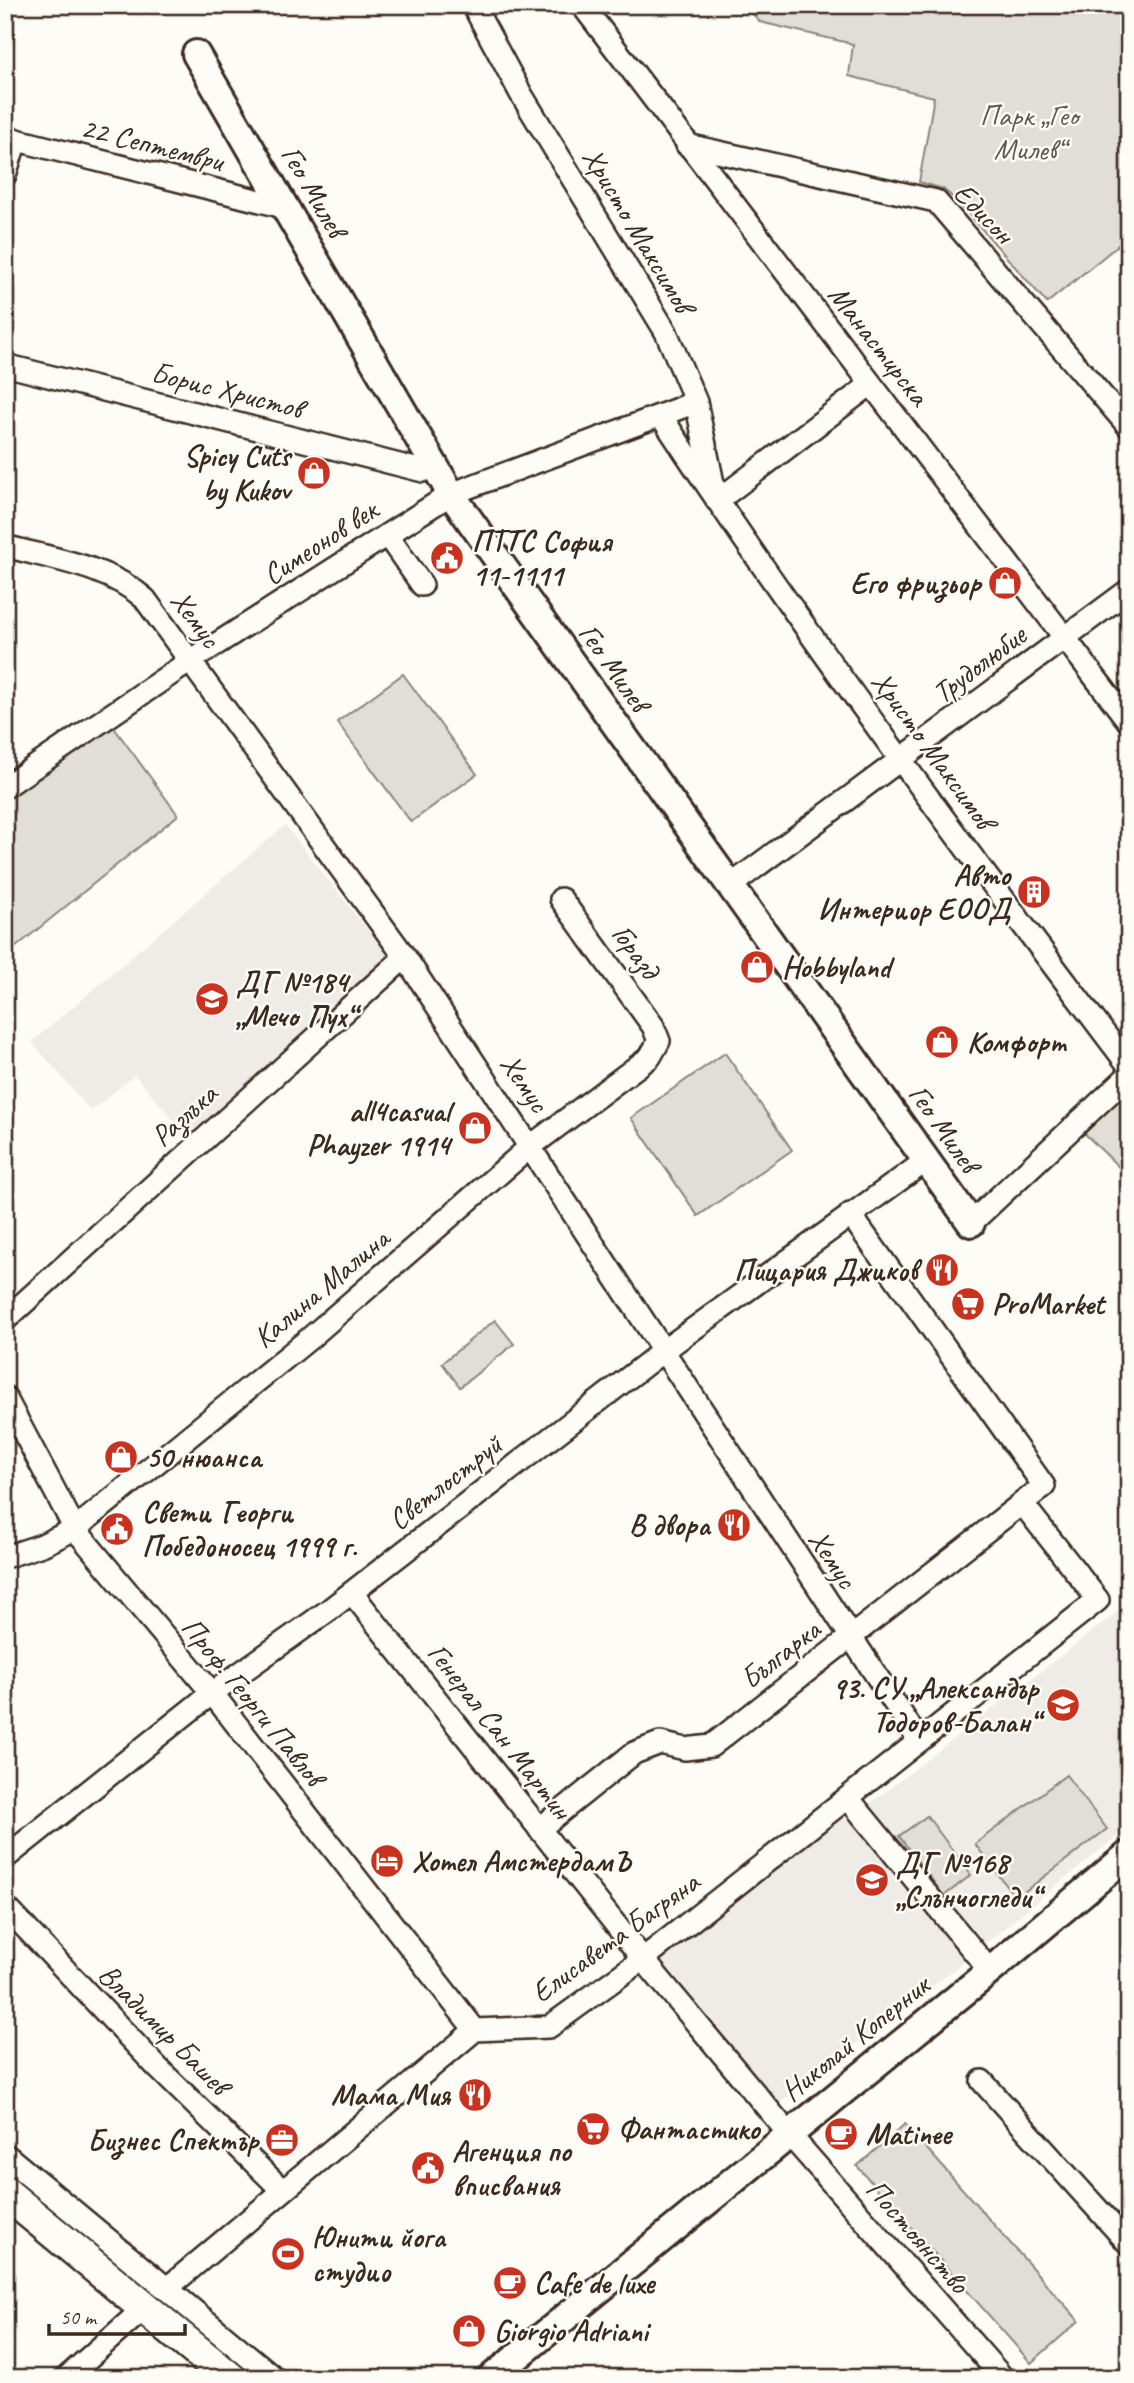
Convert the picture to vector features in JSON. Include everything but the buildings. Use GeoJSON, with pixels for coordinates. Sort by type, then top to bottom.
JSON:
{"type":"FeatureCollection","features":[{"type":"Feature","properties":{"kind":"main road"},"geometry":{"type":"LineString","coordinates":[[5,2160],[155,2299],[228,2378]]}},
{"type":"Feature","properties":{"kind":"main road"},"geometry":{"type":"LineString","coordinates":[[5,2193],[268,2378]]}},
{"type":"Feature","properties":{"kind":"street","name":"Христо Максимов"},"geometry":{"type":"LineString","coordinates":[[474,5],[521,94],[666,332],[696,402],[717,501]]}},
{"type":"Feature","properties":{"kind":"street","name":"Манастирска"},"geometry":{"type":"LineString","coordinates":[[582,5],[1129,722]]}},
{"type":"Feature","properties":{"kind":"street","name":"Гео Милев"},"geometry":{"type":"LineString","coordinates":[[197,54],[451,494],[971,1223]]}},
{"type":"Feature","properties":{"kind":"street","name":"22 Септември"},"geometry":{"type":"LineString","coordinates":[[11,139],[285,207]]}},
{"type":"Feature","properties":{"kind":"street"},"geometry":{"type":"LineString","coordinates":[[5,175],[11,139]]}},
{"type":"Feature","properties":{"kind":"street","name":"Едисон"},"geometry":{"type":"LineString","coordinates":[[687,145],[936,201],[1129,427]]}},
{"type":"Feature","properties":{"kind":"street","name":"Борис Христов"},"geometry":{"type":"LineString","coordinates":[[5,365],[422,471],[433,465]]}},
{"type":"Feature","properties":{"kind":"street"},"geometry":{"type":"LineString","coordinates":[[717,501],[871,384]]}},
{"type":"Feature","properties":{"kind":"street","name":"Симеонов век"},"geometry":{"type":"LineString","coordinates":[[5,787],[190,660],[451,494],[696,402]]}},
{"type":"Feature","properties":{"kind":"street","name":"Христо Максимов"},"geometry":{"type":"LineString","coordinates":[[661,416],[717,501],[901,759],[1129,1066]]}},
{"type":"Feature","properties":{"kind":"street"},"geometry":{"type":"LineString","coordinates":[[387,535],[422,586]]}},
{"type":"Feature","properties":{"kind":"street","name":"Хемус"},"geometry":{"type":"LineString","coordinates":[[5,546],[126,583],[145,599],[405,957],[918,1739]]}},
{"type":"Feature","properties":{"kind":"street","name":"Трудолюбие"},"geometry":{"type":"LineString","coordinates":[[730,886],[1129,590]]}},
{"type":"Feature","properties":{"kind":"street","name":"Горазд"},"geometry":{"type":"LineString","coordinates":[[561,899],[647,1017],[659,1041]]}},
{"type":"Feature","properties":{"kind":"street","name":"Разлъка"},"geometry":{"type":"LineString","coordinates":[[5,1320],[405,957]]}},
{"type":"Feature","properties":{"kind":"street","name":"Калина Малина"},"geometry":{"type":"LineString","coordinates":[[5,1557],[41,1545],[75,1529],[310,1338],[531,1146],[650,1056],[659,1041]]}},
{"type":"Feature","properties":{"kind":"street"},"geometry":{"type":"LineString","coordinates":[[971,1223],[1129,1076]]}},
{"type":"Feature","properties":{"kind":"street","name":"Светлоструй"},"geometry":{"type":"LineString","coordinates":[[5,1858],[212,1693],[352,1593],[663,1351],[927,1160]]}},
{"type":"Feature","properties":{"kind":"street","name":"Българка"},"geometry":{"type":"LineString","coordinates":[[539,1829],[634,1753],[660,1742],[685,1749],[711,1746],[1044,1486],[850,1214]]}},
{"type":"Feature","properties":{"kind":"street","name":"Проф. Георги Павлов"},"geometry":{"type":"LineString","coordinates":[[5,1397],[75,1529],[212,1693],[475,2030]]}},
{"type":"Feature","properties":{"kind":"street","name":"Елисавета Багряна"},"geometry":{"type":"LineString","coordinates":[[475,2030],[549,2028],[643,1959],[848,1798],[918,1739],[1098,1600],[1022,1503]]}},
{"type":"Feature","properties":{"kind":"street","name":"Генерал Сан Мартин"},"geometry":{"type":"LineString","coordinates":[[352,1593],[643,1959],[789,2134]]}},
{"type":"Feature","properties":{"kind":"street"},"geometry":{"type":"LineString","coordinates":[[848,1798],[990,1971]]}},
{"type":"Feature","properties":{"kind":"street","name":"Николай Коперник"},"geometry":{"type":"LineString","coordinates":[[491,2378],[990,1971],[1129,1854]]}},
{"type":"Feature","properties":{"kind":"street","name":"Владимир Башев"},"geometry":{"type":"LineString","coordinates":[[5,1906],[150,2060],[283,2191]]}},
{"type":"Feature","properties":{"kind":"street"},"geometry":{"type":"LineString","coordinates":[[66,2378],[155,2299],[475,2030]]}},
{"type":"Feature","properties":{"kind":"street"},"geometry":{"type":"LineString","coordinates":[[982,2081],[1129,2244]]}},
{"type":"Feature","properties":{"kind":"street","name":"Постоянство"},"geometry":{"type":"LineString","coordinates":[[789,2134],[1003,2378]]}},
{"type":"Feature","properties":{"kind":"shaded area","name":"ДГ №184 „Мечо Пух“"},"geometry":{"type":"Polygon","coordinates":[[[285,825],[389,957],[190,1140],[135,1075],[91,1111],[32,1042],[285,825]]]}},
{"type":"Feature","properties":{"kind":"shaded area","name":"93. СУ „Александър Тодоров-Балан“"},"geometry":{"type":"Polygon","coordinates":[[[1129,1603],[1129,1827],[982,1946],[867,1806],[1129,1603]]]}},
{"type":"Feature","properties":{"kind":"shaded area"},"geometry":{"type":"Polygon","coordinates":[[[847,1813],[966,1960],[779,2103],[658,1961],[847,1813]]]}},
{"type":"Feature","properties":{"kind":"green space","name":"Парк „Гео Милев“"},"geometry":{"type":"Polygon","coordinates":[[[745,5],[1129,5],[1129,250],[1122,242],[1047,303],[957,201],[943,189],[919,182],[934,97],[849,76],[853,44],[760,22],[745,5]]]}},
{"type":"Feature","properties":{"kind":"green space"},"geometry":{"type":"Polygon","coordinates":[[[403,674],[477,774],[411,822],[337,722],[403,674]]]}},
{"type":"Feature","properties":{"kind":"green space"},"geometry":{"type":"Polygon","coordinates":[[[107,718],[178,815],[5,956],[5,787],[107,718]]]}},
{"type":"Feature","properties":{"kind":"green space"},"geometry":{"type":"Polygon","coordinates":[[[725,1053],[792,1150],[698,1216],[631,1118],[725,1053]]]}},
{"type":"Feature","properties":{"kind":"green space"},"geometry":{"type":"Polygon","coordinates":[[[1129,1075],[1129,1177],[1076,1125],[1129,1075]]]}},
{"type":"Feature","properties":{"kind":"green space"},"geometry":{"type":"Polygon","coordinates":[[[495,1320],[514,1344],[460,1387],[442,1363],[495,1320]]]}},
{"type":"Feature","properties":{"kind":"green space"},"geometry":{"type":"Polygon","coordinates":[[[1066,1775],[1107,1829],[1016,1898],[975,1844],[1066,1775]]]}},
{"type":"Feature","properties":{"kind":"green space"},"geometry":{"type":"Polygon","coordinates":[[[927,1816],[971,1875],[944,1896],[899,1836],[927,1816]]]}},
{"type":"Feature","properties":{"kind":"green space"},"geometry":{"type":"Polygon","coordinates":[[[905,2124],[1079,2321],[1031,2363],[857,2166],[905,2124]]]}},
{"type":"Feature","properties":{"kind":"tram line"},"geometry":{"type":"LineString","coordinates":[[5,2171],[256,2378]]}},
{"type":"Feature","properties":{"kind":"place","name":"Spicy Cuts by Kukov"},"geometry":{"type":"Point","coordinates":[314,473]}},
{"type":"Feature","properties":{"kind":"place","name":"ПТТС София 11-1111"},"geometry":{"type":"Point","coordinates":[447,558]}},
{"type":"Feature","properties":{"kind":"place","name":"Его фризьор"},"geometry":{"type":"Point","coordinates":[1005,583]}},
{"type":"Feature","properties":{"kind":"place","name":"Авто Интериор ЕООД"},"geometry":{"type":"Point","coordinates":[1034,892]}},
{"type":"Feature","properties":{"kind":"place","name":"Hobbyland"},"geometry":{"type":"Point","coordinates":[757,967]}},
{"type":"Feature","properties":{"kind":"place","name":"ДГ №184 „Мечо Пух“"},"geometry":{"type":"Point","coordinates":[212,999]}},
{"type":"Feature","properties":{"kind":"place","name":"Комфорт"},"geometry":{"type":"Point","coordinates":[942,1042]}},
{"type":"Feature","properties":{"kind":"place","name":"all4casual Phayzer 1914"},"geometry":{"type":"Point","coordinates":[475,1128]}},
{"type":"Feature","properties":{"kind":"place","name":"Пицария Джиков"},"geometry":{"type":"Point","coordinates":[942,1270]}},
{"type":"Feature","properties":{"kind":"place","name":"ProMarket"},"geometry":{"type":"Point","coordinates":[968,1304]}},
{"type":"Feature","properties":{"kind":"place","name":"50 нюанса"},"geometry":{"type":"Point","coordinates":[121,1457]}},
{"type":"Feature","properties":{"kind":"place","name":"В двора"},"geometry":{"type":"Point","coordinates":[734,1525]}},
{"type":"Feature","properties":{"kind":"place","name":"Свети Георги Победоносец 1999 г."},"geometry":{"type":"Point","coordinates":[117,1529]}},
{"type":"Feature","properties":{"kind":"place","name":"93. СУ „Александър Тодоров-Балан“"},"geometry":{"type":"Point","coordinates":[1063,1705]}},
{"type":"Feature","properties":{"kind":"place","name":"Хотел АмстердамЪ"},"geometry":{"type":"Point","coordinates":[387,1861]}},
{"type":"Feature","properties":{"kind":"place","name":"ДГ №168 „Слънчогледи“"},"geometry":{"type":"Point","coordinates":[872,1880]}},
{"type":"Feature","properties":{"kind":"place","name":"Мама Мия"},"geometry":{"type":"Point","coordinates":[475,2095]}},
{"type":"Feature","properties":{"kind":"place","name":"Фантастико"},"geometry":{"type":"Point","coordinates":[593,2129]}},
{"type":"Feature","properties":{"kind":"place","name":"Matinee"},"geometry":{"type":"Point","coordinates":[841,2134]}},
{"type":"Feature","properties":{"kind":"place","name":"Бизнес Спектър"},"geometry":{"type":"Point","coordinates":[282,2140]}},
{"type":"Feature","properties":{"kind":"place","name":"Агенция по вписвания"},"geometry":{"type":"Point","coordinates":[428,2168]}},
{"type":"Feature","properties":{"kind":"place","name":"Юнити йога студио"},"geometry":{"type":"Point","coordinates":[288,2254]}},
{"type":"Feature","properties":{"kind":"place","name":"Cafe de luxe"},"geometry":{"type":"Point","coordinates":[510,2283]}},
{"type":"Feature","properties":{"kind":"place","name":"Giorgio Adriani"},"geometry":{"type":"Point","coordinates":[469,2331]}}]}
